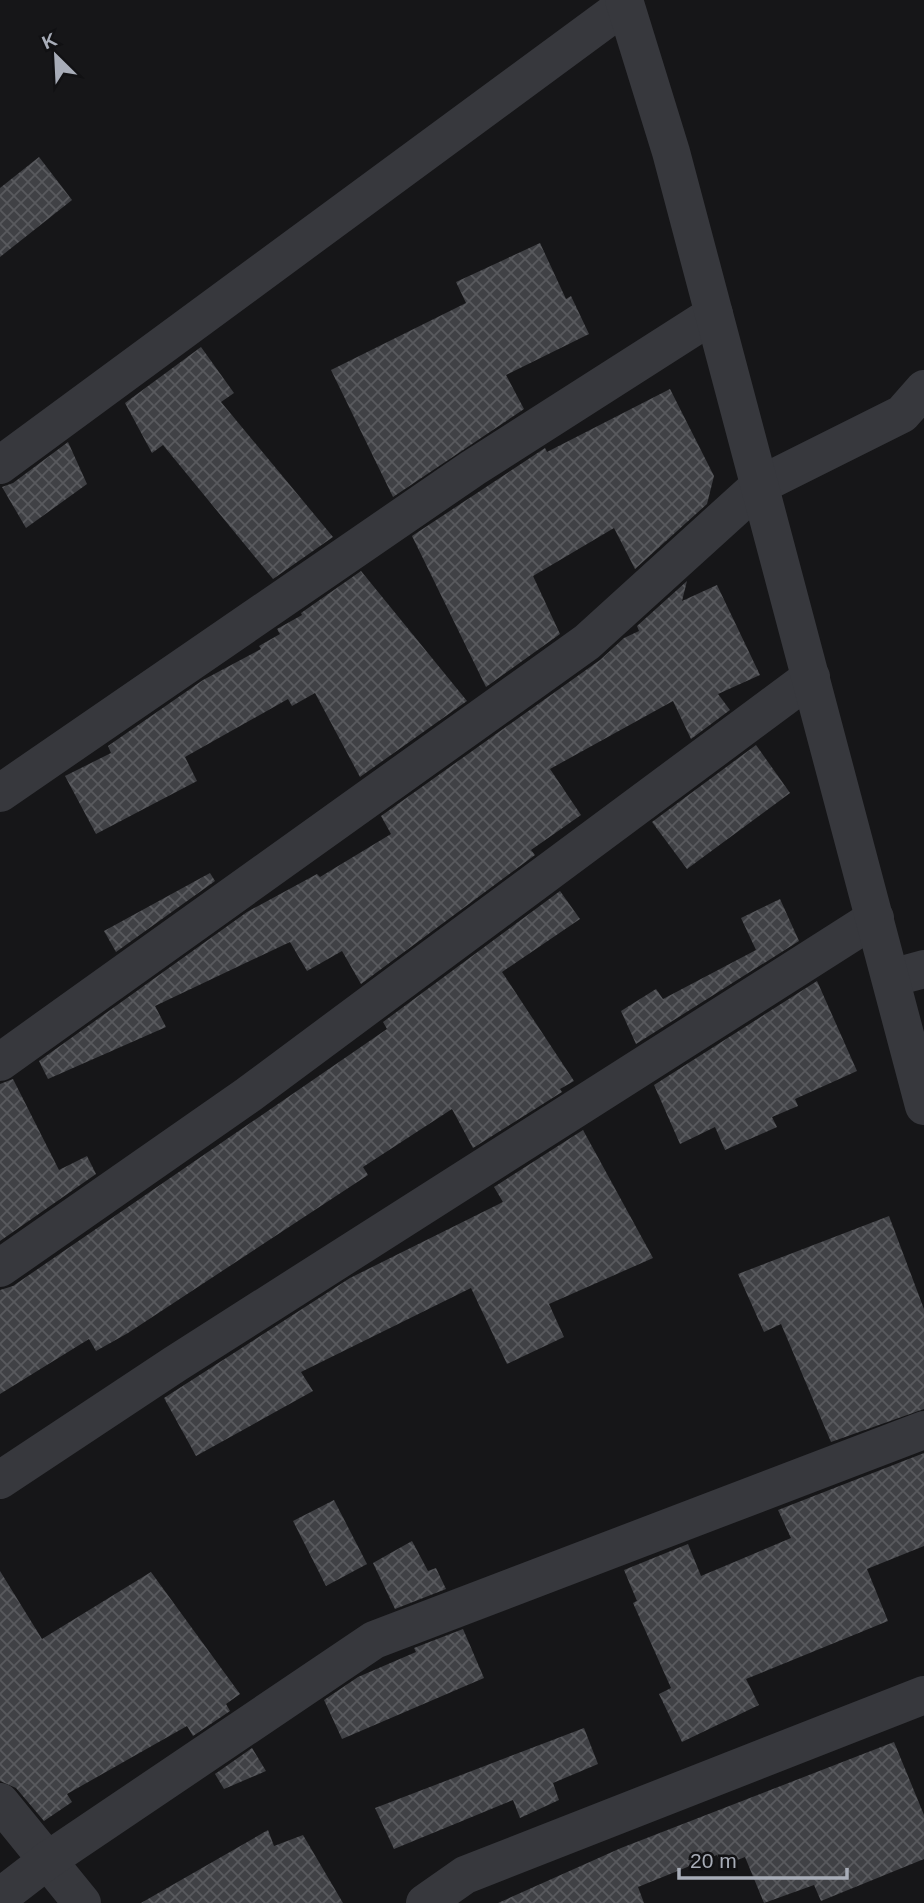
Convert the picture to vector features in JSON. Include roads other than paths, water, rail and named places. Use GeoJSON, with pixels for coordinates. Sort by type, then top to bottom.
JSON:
{"type":"FeatureCollection","features":[{"type":"Feature","properties":{"kind":"street"},"geometry":{"type":"LineString","coordinates":[[0,465],[624,3],[671,152],[875,918],[908,973],[924,1106]]}},
{"type":"Feature","properties":{"kind":"street"},"geometry":{"type":"LineString","coordinates":[[0,793],[473,468],[714,314]]}},
{"type":"Feature","properties":{"kind":"street"},"geometry":{"type":"LineString","coordinates":[[0,1062],[587,642],[760,485],[917,406]]}},
{"type":"Feature","properties":{"kind":"street"},"geometry":{"type":"LineString","coordinates":[[0,1268],[259,1087],[811,677]]}},
{"type":"Feature","properties":{"kind":"street"},"geometry":{"type":"LineString","coordinates":[[0,1480],[175,1364],[875,918]]}},
{"type":"Feature","properties":{"kind":"street"},"geometry":{"type":"LineString","coordinates":[[0,1897],[48,1860],[374,1640],[924,1430]]}},
{"type":"Feature","properties":{"kind":"street"},"geometry":{"type":"LineString","coordinates":[[425,1903],[465,1875],[924,1695]]}},
{"type":"Feature","properties":{"kind":"street"},"geometry":{"type":"LineString","coordinates":[[0,1802],[82,1903]]}}]}
